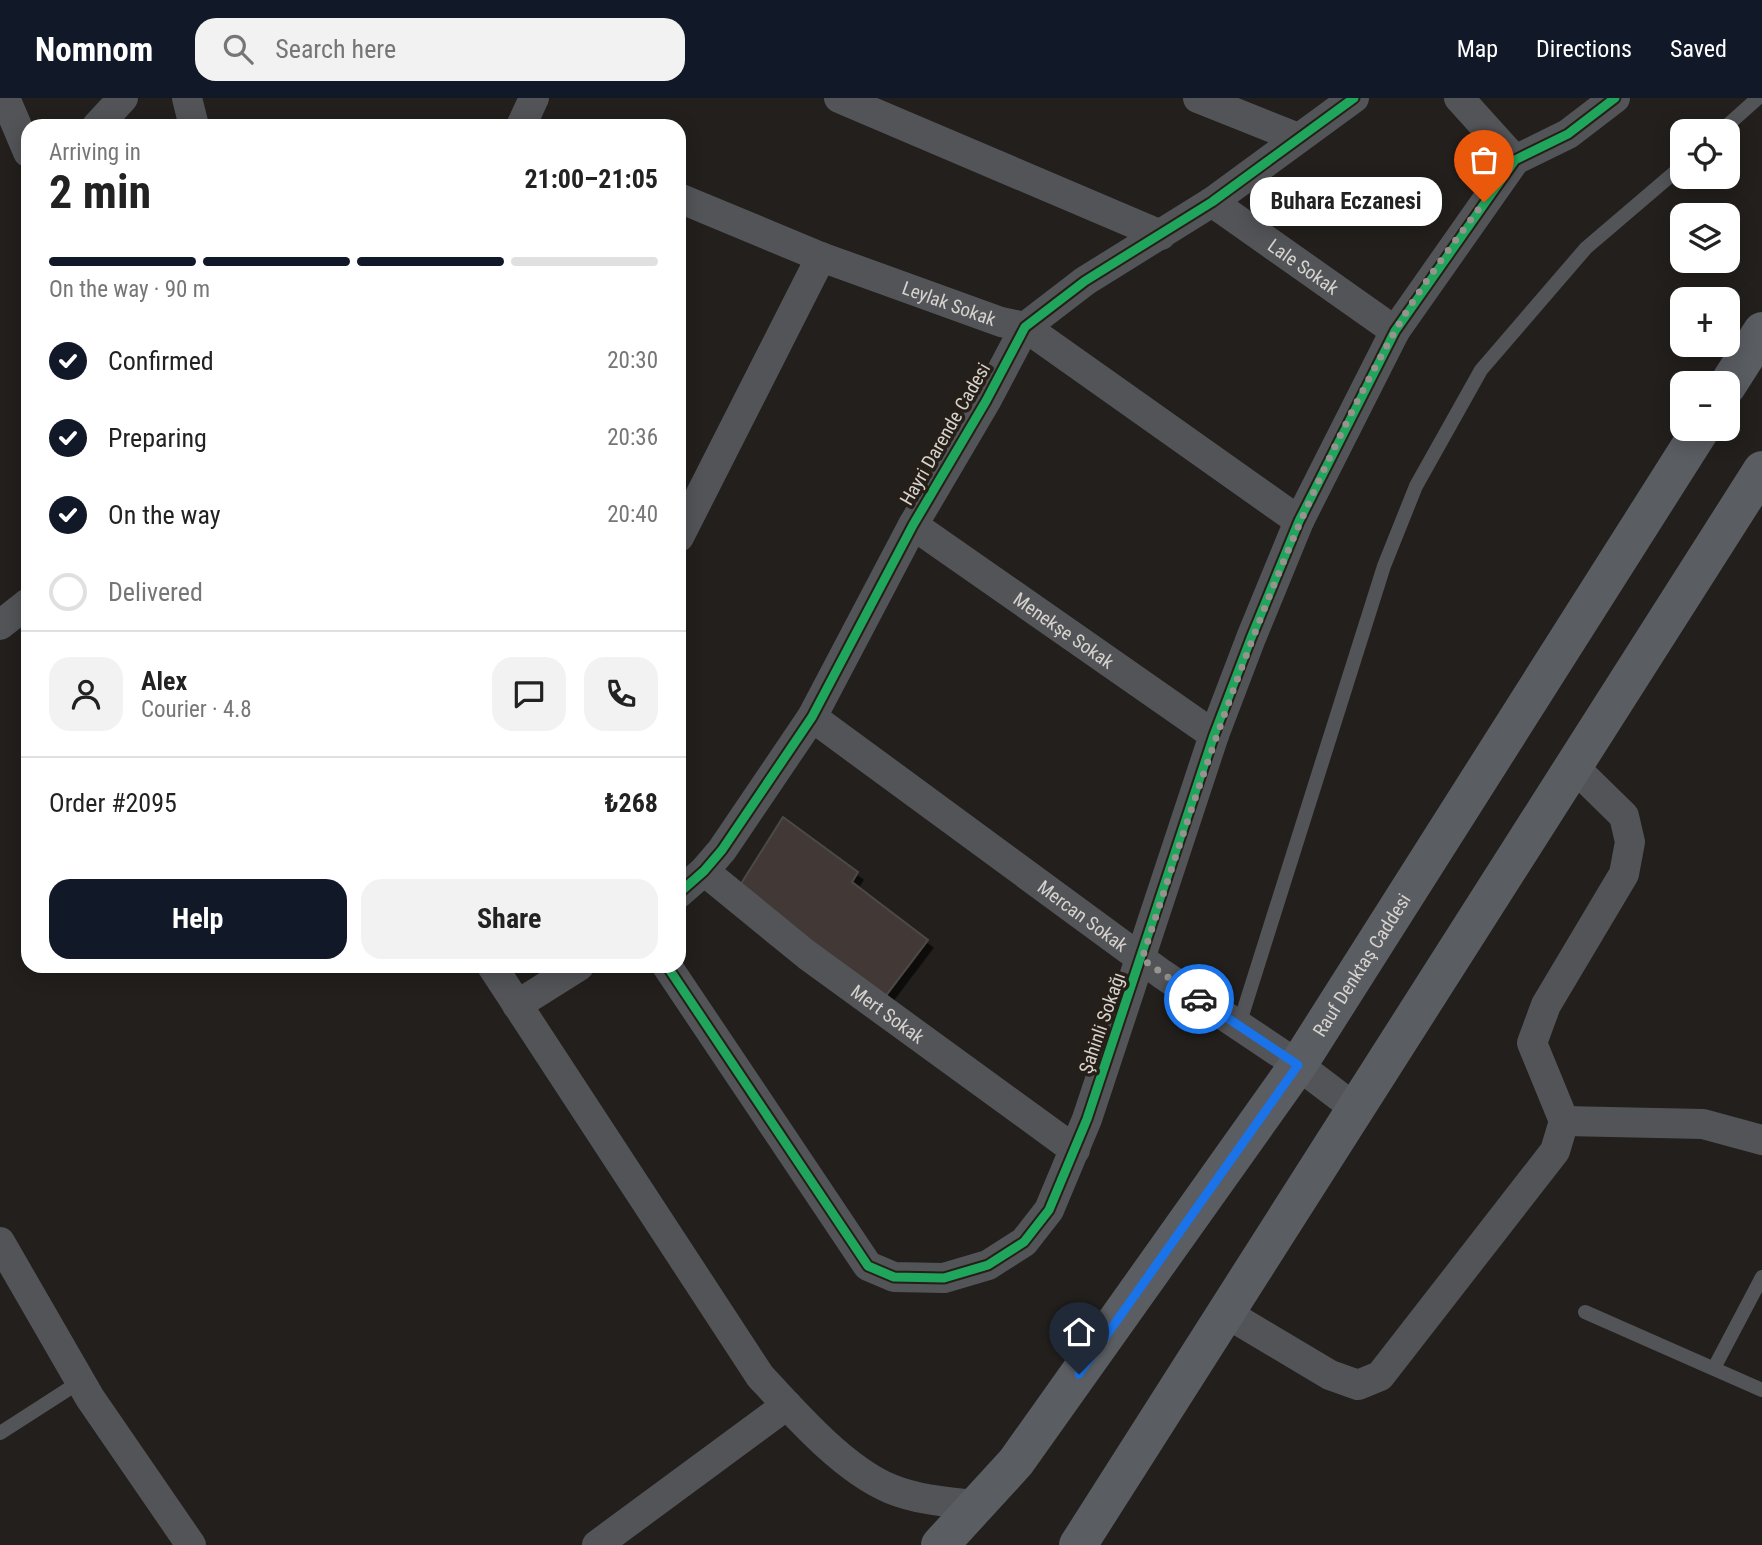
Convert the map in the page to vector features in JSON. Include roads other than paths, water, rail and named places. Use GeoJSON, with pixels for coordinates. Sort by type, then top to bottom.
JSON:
{"type":"FeatureCollection","features":[{"type":"Feature","properties":{"kind":"main road"},"geometry":{"type":"LineString","coordinates":[[1737,371],[1762,331]]}},
{"type":"Feature","properties":{"kind":"main road","name":"Rauf Denktaş Caddesi"},"geometry":{"type":"LineString","coordinates":[[940,1545],[1016,1462],[1298,1065],[1692,441]]}},
{"type":"Feature","properties":{"kind":"main road"},"geometry":{"type":"LineString","coordinates":[[1078,1545],[1762,470]]}},
{"type":"Feature","properties":{"kind":"street"},"geometry":{"type":"LineString","coordinates":[[5,98],[21,136]]}},
{"type":"Feature","properties":{"kind":"street"},"geometry":{"type":"LineString","coordinates":[[103,119],[123,98]]}},
{"type":"Feature","properties":{"kind":"street"},"geometry":{"type":"LineString","coordinates":[[187,98],[192,119]]}},
{"type":"Feature","properties":{"kind":"street"},"geometry":{"type":"LineString","coordinates":[[524,119],[534,98]]}},
{"type":"Feature","properties":{"kind":"street"},"geometry":{"type":"LineString","coordinates":[[839,98],[1161,235]]}},
{"type":"Feature","properties":{"kind":"street"},"geometry":{"type":"LineString","coordinates":[[1198,98],[1298,138]]}},
{"type":"Feature","properties":{"kind":"street","name":"Hayri Darende Cadesi"},"geometry":{"type":"LineString","coordinates":[[686,887],[704,871],[812,717],[913,525],[986,401],[1025,327],[1085,281],[1212,202],[1354,98]]}},
{"type":"Feature","properties":{"kind":"street"},"geometry":{"type":"LineString","coordinates":[[1459,98],[1516,160]]}},
{"type":"Feature","properties":{"kind":"street","name":"Şahinli Sokağı"},"geometry":{"type":"LineString","coordinates":[[672,973],[868,1266],[894,1277],[944,1278],[988,1265],[1024,1242],[1049,1210],[1075,1150],[1142,959],[1214,736],[1299,521],[1395,331],[1516,160],[1569,134],[1615,98]]}},
{"type":"Feature","properties":{"kind":"street","name":"Leylak Sokak"},"geometry":{"type":"LineString","coordinates":[[686,201],[821,257],[1001,322],[1025,327],[1299,521]]}},
{"type":"Feature","properties":{"kind":"street","name":"Lale Sokak"},"geometry":{"type":"LineString","coordinates":[[1212,202],[1395,331]]}},
{"type":"Feature","properties":{"kind":"street"},"geometry":{"type":"LineString","coordinates":[[686,523],[821,257]]}},
{"type":"Feature","properties":{"kind":"street","name":"Menekşe Sokak"},"geometry":{"type":"LineString","coordinates":[[913,525],[1214,736]]}},
{"type":"Feature","properties":{"kind":"street"},"geometry":{"type":"LineString","coordinates":[[0,625],[21,608]]}},
{"type":"Feature","properties":{"kind":"street","name":"Mercan Sokak"},"geometry":{"type":"LineString","coordinates":[[812,717],[1142,959],[1298,1065],[1356,1109]]}},
{"type":"Feature","properties":{"kind":"street"},"geometry":{"type":"LineString","coordinates":[[1226,1313],[1330,1375],[1358,1385],[1380,1376],[1555,1151],[1564,1121],[1532,1043],[1546,1005],[1624,874],[1630,842],[1624,816],[1573,766]]}},
{"type":"Feature","properties":{"kind":"street","name":"Mert Sokak"},"geometry":{"type":"LineString","coordinates":[[704,871],[807,955],[1075,1150]]}},
{"type":"Feature","properties":{"kind":"street"},"geometry":{"type":"LineString","coordinates":[[496,973],[760,1376],[786,1405],[840,1456],[889,1489],[932,1501],[976,1505]]}},
{"type":"Feature","properties":{"kind":"street"},"geometry":{"type":"LineString","coordinates":[[517,1006],[568,973]]}},
{"type":"Feature","properties":{"kind":"street"},"geometry":{"type":"LineString","coordinates":[[1564,1121],[1703,1124],[1762,1140]]}},
{"type":"Feature","properties":{"kind":"street"},"geometry":{"type":"LineString","coordinates":[[0,1242],[80,1381],[191,1545]]}},
{"type":"Feature","properties":{"kind":"street"},"geometry":{"type":"LineString","coordinates":[[597,1545],[786,1405]]}},
{"type":"Feature","properties":{"kind":"lane"},"geometry":{"type":"LineString","coordinates":[[1734,119],[1758,98]]}},
{"type":"Feature","properties":{"kind":"lane"},"geometry":{"type":"LineString","coordinates":[[1239,1025],[1384,566],[1416,486],[1480,370],[1586,248],[1670,176]]}},
{"type":"Feature","properties":{"kind":"lane"},"geometry":{"type":"LineString","coordinates":[[1714,1368],[1762,1278]]}},
{"type":"Feature","properties":{"kind":"lane"},"geometry":{"type":"LineString","coordinates":[[1585,1312],[1762,1390]]}},
{"type":"Feature","properties":{"kind":"lane"},"geometry":{"type":"LineString","coordinates":[[0,1433],[80,1381]]}},
{"type":"Feature","properties":{"kind":"place","name":"Buhara Eczanesi"},"geometry":{"type":"Point","coordinates":[1484,202]}}]}
